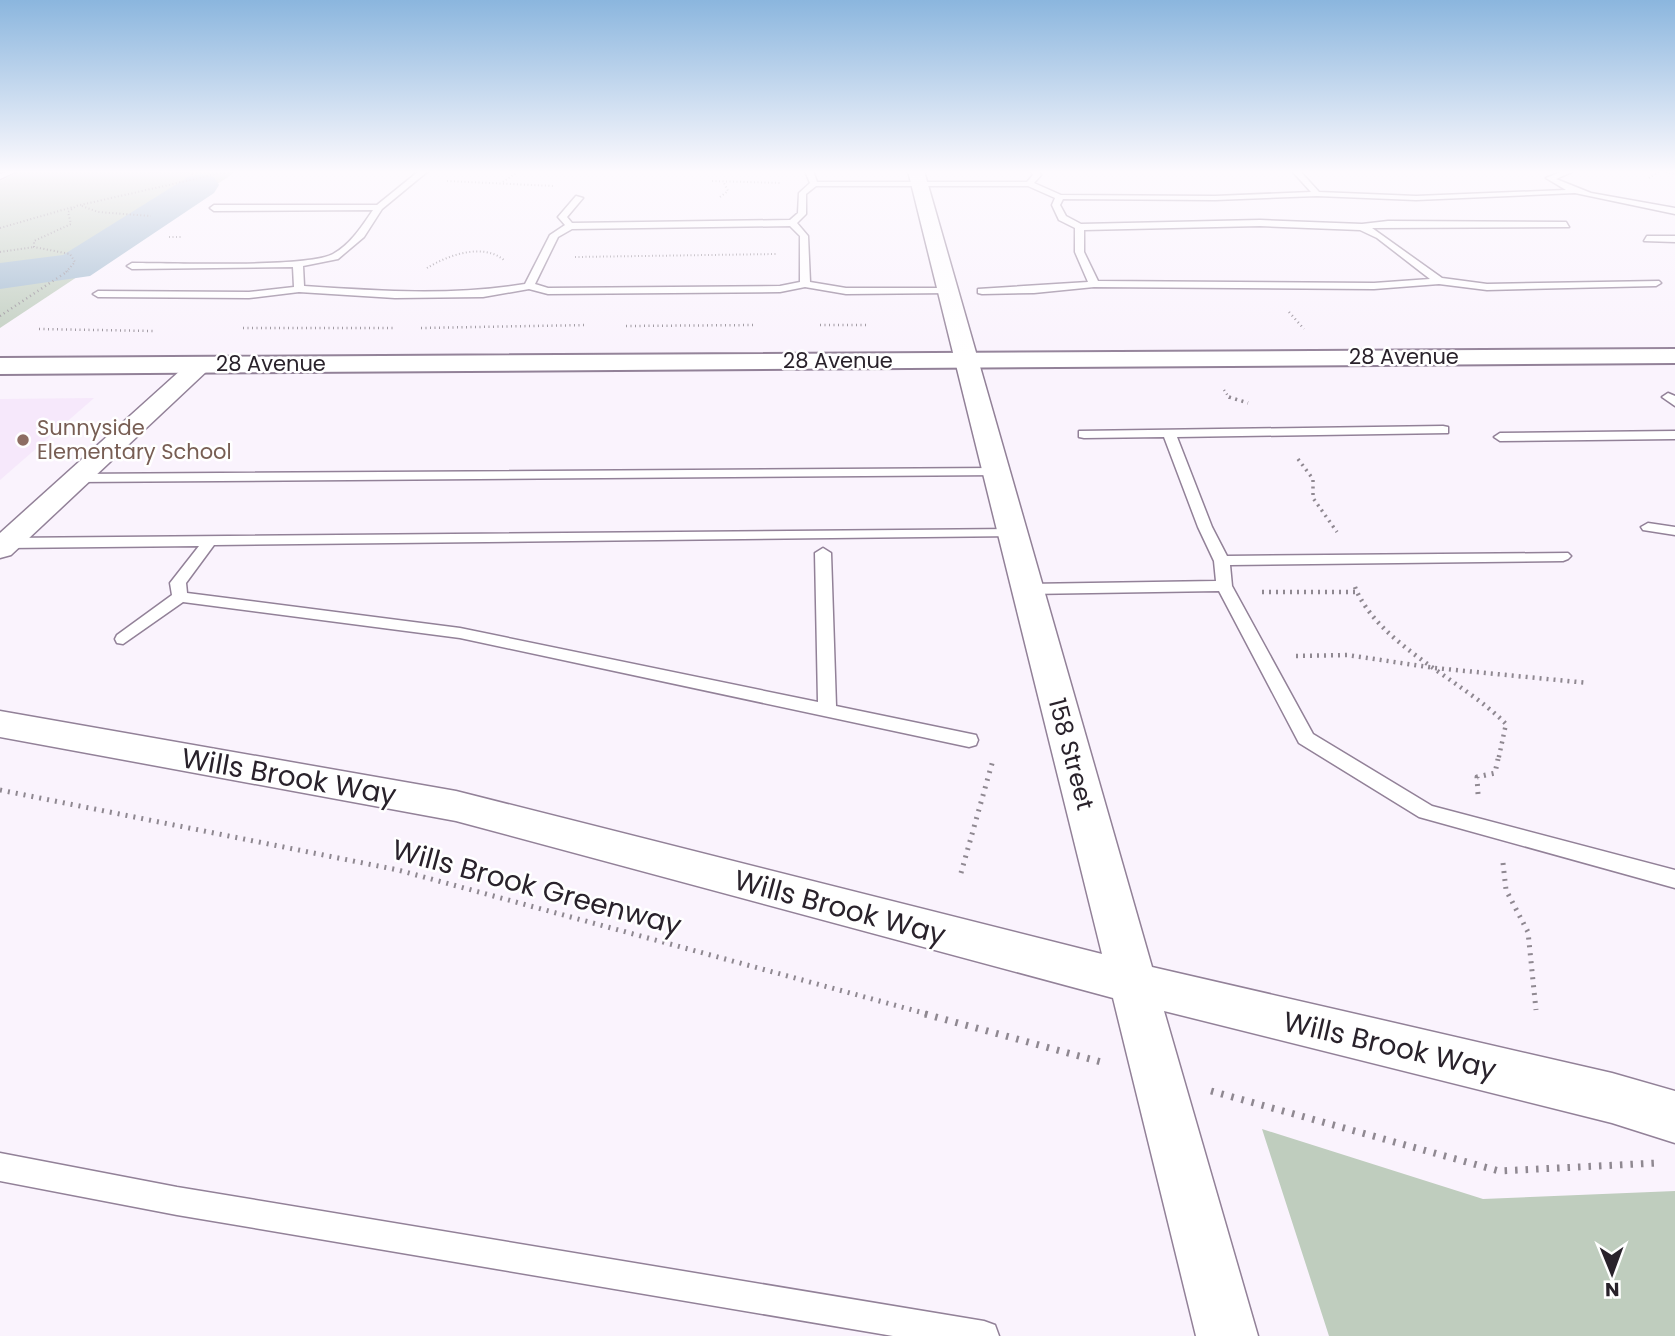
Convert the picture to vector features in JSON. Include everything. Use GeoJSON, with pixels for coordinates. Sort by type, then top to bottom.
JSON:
{"type":"FeatureCollection","features":[{"type":"Feature","properties":{"kind":"street","name":"158 Street"},"geometry":{"type":"LineString","coordinates":[[933,233],[1133,983],[1155,1076],[1227,1336]]}},
{"type":"Feature","properties":{"kind":"street","name":"28 Avenue"},"geometry":{"type":"LineString","coordinates":[[0,366],[1675,356]]}},
{"type":"Feature","properties":{"kind":"street"},"geometry":{"type":"LineString","coordinates":[[3,546],[200,365]]}},
{"type":"Feature","properties":{"kind":"street","name":"Wills Brook Way"},"geometry":{"type":"LineString","coordinates":[[0,724],[456,806],[1133,983],[1612,1097],[1670,1140]]}},
{"type":"Feature","properties":{"kind":"lane"},"geometry":{"type":"LineString","coordinates":[[132,266],[298,264],[335,257],[362,233]]}},
{"type":"Feature","properties":{"kind":"lane"},"geometry":{"type":"LineString","coordinates":[[529,286],[558,233]]}},
{"type":"Feature","properties":{"kind":"lane"},"geometry":{"type":"LineString","coordinates":[[802,233],[804,236],[805,284]]}},
{"type":"Feature","properties":{"kind":"lane"},"geometry":{"type":"LineString","coordinates":[[1079,233],[1076,245],[1079,257],[1092,271],[1094,284]]}},
{"type":"Feature","properties":{"kind":"lane"},"geometry":{"type":"LineString","coordinates":[[1375,233],[1439,281]]}},
{"type":"Feature","properties":{"kind":"lane"},"geometry":{"type":"LineString","coordinates":[[1647,239],[1675,239]]}},
{"type":"Feature","properties":{"kind":"lane"},"geometry":{"type":"LineString","coordinates":[[298,264],[299,289]]}},
{"type":"Feature","properties":{"kind":"lane"},"geometry":{"type":"LineString","coordinates":[[982,291],[1034,290],[1094,284],[1374,286],[1439,281],[1487,287],[1656,283]]}},
{"type":"Feature","properties":{"kind":"lane"},"geometry":{"type":"LineString","coordinates":[[98,294],[249,295],[299,289],[395,295],[483,294],[529,286],[548,291],[780,289],[805,284],[846,291],[948,291]]}},
{"type":"Feature","properties":{"kind":"lane"},"geometry":{"type":"LineString","coordinates":[[1084,434],[1443,430]]}},
{"type":"Feature","properties":{"kind":"lane"},"geometry":{"type":"LineString","coordinates":[[1168,433],[1205,527],[1222,561],[1224,586],[1306,738],[1426,812],[1675,879]]}},
{"type":"Feature","properties":{"kind":"lane"},"geometry":{"type":"LineString","coordinates":[[1500,437],[1675,435]]}},
{"type":"Feature","properties":{"kind":"lane"},"geometry":{"type":"LineString","coordinates":[[75,478],[996,472]]}},
{"type":"Feature","properties":{"kind":"lane"},"geometry":{"type":"LineString","coordinates":[[1648,527],[1675,531]]}},
{"type":"Feature","properties":{"kind":"lane"},"geometry":{"type":"LineString","coordinates":[[3,546],[1013,533]]}},
{"type":"Feature","properties":{"kind":"lane"},"geometry":{"type":"LineString","coordinates":[[180,597],[177,583],[209,542]]}},
{"type":"Feature","properties":{"kind":"lane"},"geometry":{"type":"LineString","coordinates":[[823,553],[827,709]]}},
{"type":"Feature","properties":{"kind":"lane"},"geometry":{"type":"LineString","coordinates":[[1222,561],[1563,556]]}},
{"type":"Feature","properties":{"kind":"lane"},"geometry":{"type":"LineString","coordinates":[[1028,589],[1224,586]]}},
{"type":"Feature","properties":{"kind":"lane"},"geometry":{"type":"LineString","coordinates":[[123,639],[180,597],[460,633],[970,740]]}},
{"type":"Feature","properties":{"kind":"lane"},"geometry":{"type":"LineString","coordinates":[[0,1167],[177,1201],[984,1336]]}},
{"type":"Feature","properties":{"kind":"path"},"geometry":{"type":"LineString","coordinates":[[34,247],[34,241],[51,233]]}},
{"type":"Feature","properties":{"kind":"path"},"geometry":{"type":"LineString","coordinates":[[0,252],[34,247],[71,254],[75,262],[65,274],[0,316]]}},
{"type":"Feature","properties":{"kind":"path"},"geometry":{"type":"LineString","coordinates":[[570,257],[804,254]]}},
{"type":"Feature","properties":{"kind":"path"},"geometry":{"type":"LineString","coordinates":[[1288,310],[1311,336]]}},
{"type":"Feature","properties":{"kind":"path"},"geometry":{"type":"LineString","coordinates":[[421,328],[587,325]]}},
{"type":"Feature","properties":{"kind":"path"},"geometry":{"type":"LineString","coordinates":[[626,326],[756,325]]}},
{"type":"Feature","properties":{"kind":"path"},"geometry":{"type":"LineString","coordinates":[[820,326],[866,325]]}},
{"type":"Feature","properties":{"kind":"path"},"geometry":{"type":"LineString","coordinates":[[243,328],[393,328]]}},
{"type":"Feature","properties":{"kind":"path"},"geometry":{"type":"LineString","coordinates":[[39,329],[155,331]]}},
{"type":"Feature","properties":{"kind":"path"},"geometry":{"type":"LineString","coordinates":[[1278,431],[1313,479],[1312,498],[1351,559],[1356,573],[1355,592],[1374,618],[1435,668],[1476,696],[1506,724],[1495,773],[1477,777],[1479,826]]}},
{"type":"Feature","properties":{"kind":"path"},"geometry":{"type":"LineString","coordinates":[[1251,592],[1355,592]]}},
{"type":"Feature","properties":{"kind":"path"},"geometry":{"type":"LineString","coordinates":[[1262,657],[1348,655],[1435,668],[1588,683]]}},
{"type":"Feature","properties":{"kind":"path"},"geometry":{"type":"LineString","coordinates":[[961,873],[996,748]]}},
{"type":"Feature","properties":{"kind":"path","name":"Wills Brook Greenway"},"geometry":{"type":"LineString","coordinates":[[0,790],[397,870],[1057,1050]]}},
{"type":"Feature","properties":{"kind":"path"},"geometry":{"type":"LineString","coordinates":[[1500,832],[1506,890],[1528,932],[1536,1010]]}},
{"type":"Feature","properties":{"kind":"path"},"geometry":{"type":"LineString","coordinates":[[1251,1101],[1499,1171],[1670,1140]]}},
{"type":"Feature","properties":{"kind":"shaded area","name":"Sunnyside Elementary School"},"geometry":{"type":"Polygon","coordinates":[[[94,398],[0,480],[0,399],[94,398]]]}},
{"type":"Feature","properties":{"kind":"green space"},"geometry":{"type":"Polygon","coordinates":[[[0,233],[143,233],[0,328],[0,233]]]}},
{"type":"Feature","properties":{"kind":"green space"},"geometry":{"type":"Polygon","coordinates":[[[1262,1129],[1483,1199],[1675,1191],[1675,1336],[1329,1336],[1262,1129]]]}},
{"type":"Feature","properties":{"kind":"waterway"},"geometry":{"type":"LineString","coordinates":[[2,276],[75,267],[127,233]]}},
{"type":"Feature","properties":{"kind":"place","name":"Sunnyside Elementary School"},"geometry":{"type":"Point","coordinates":[23,440]}}]}
